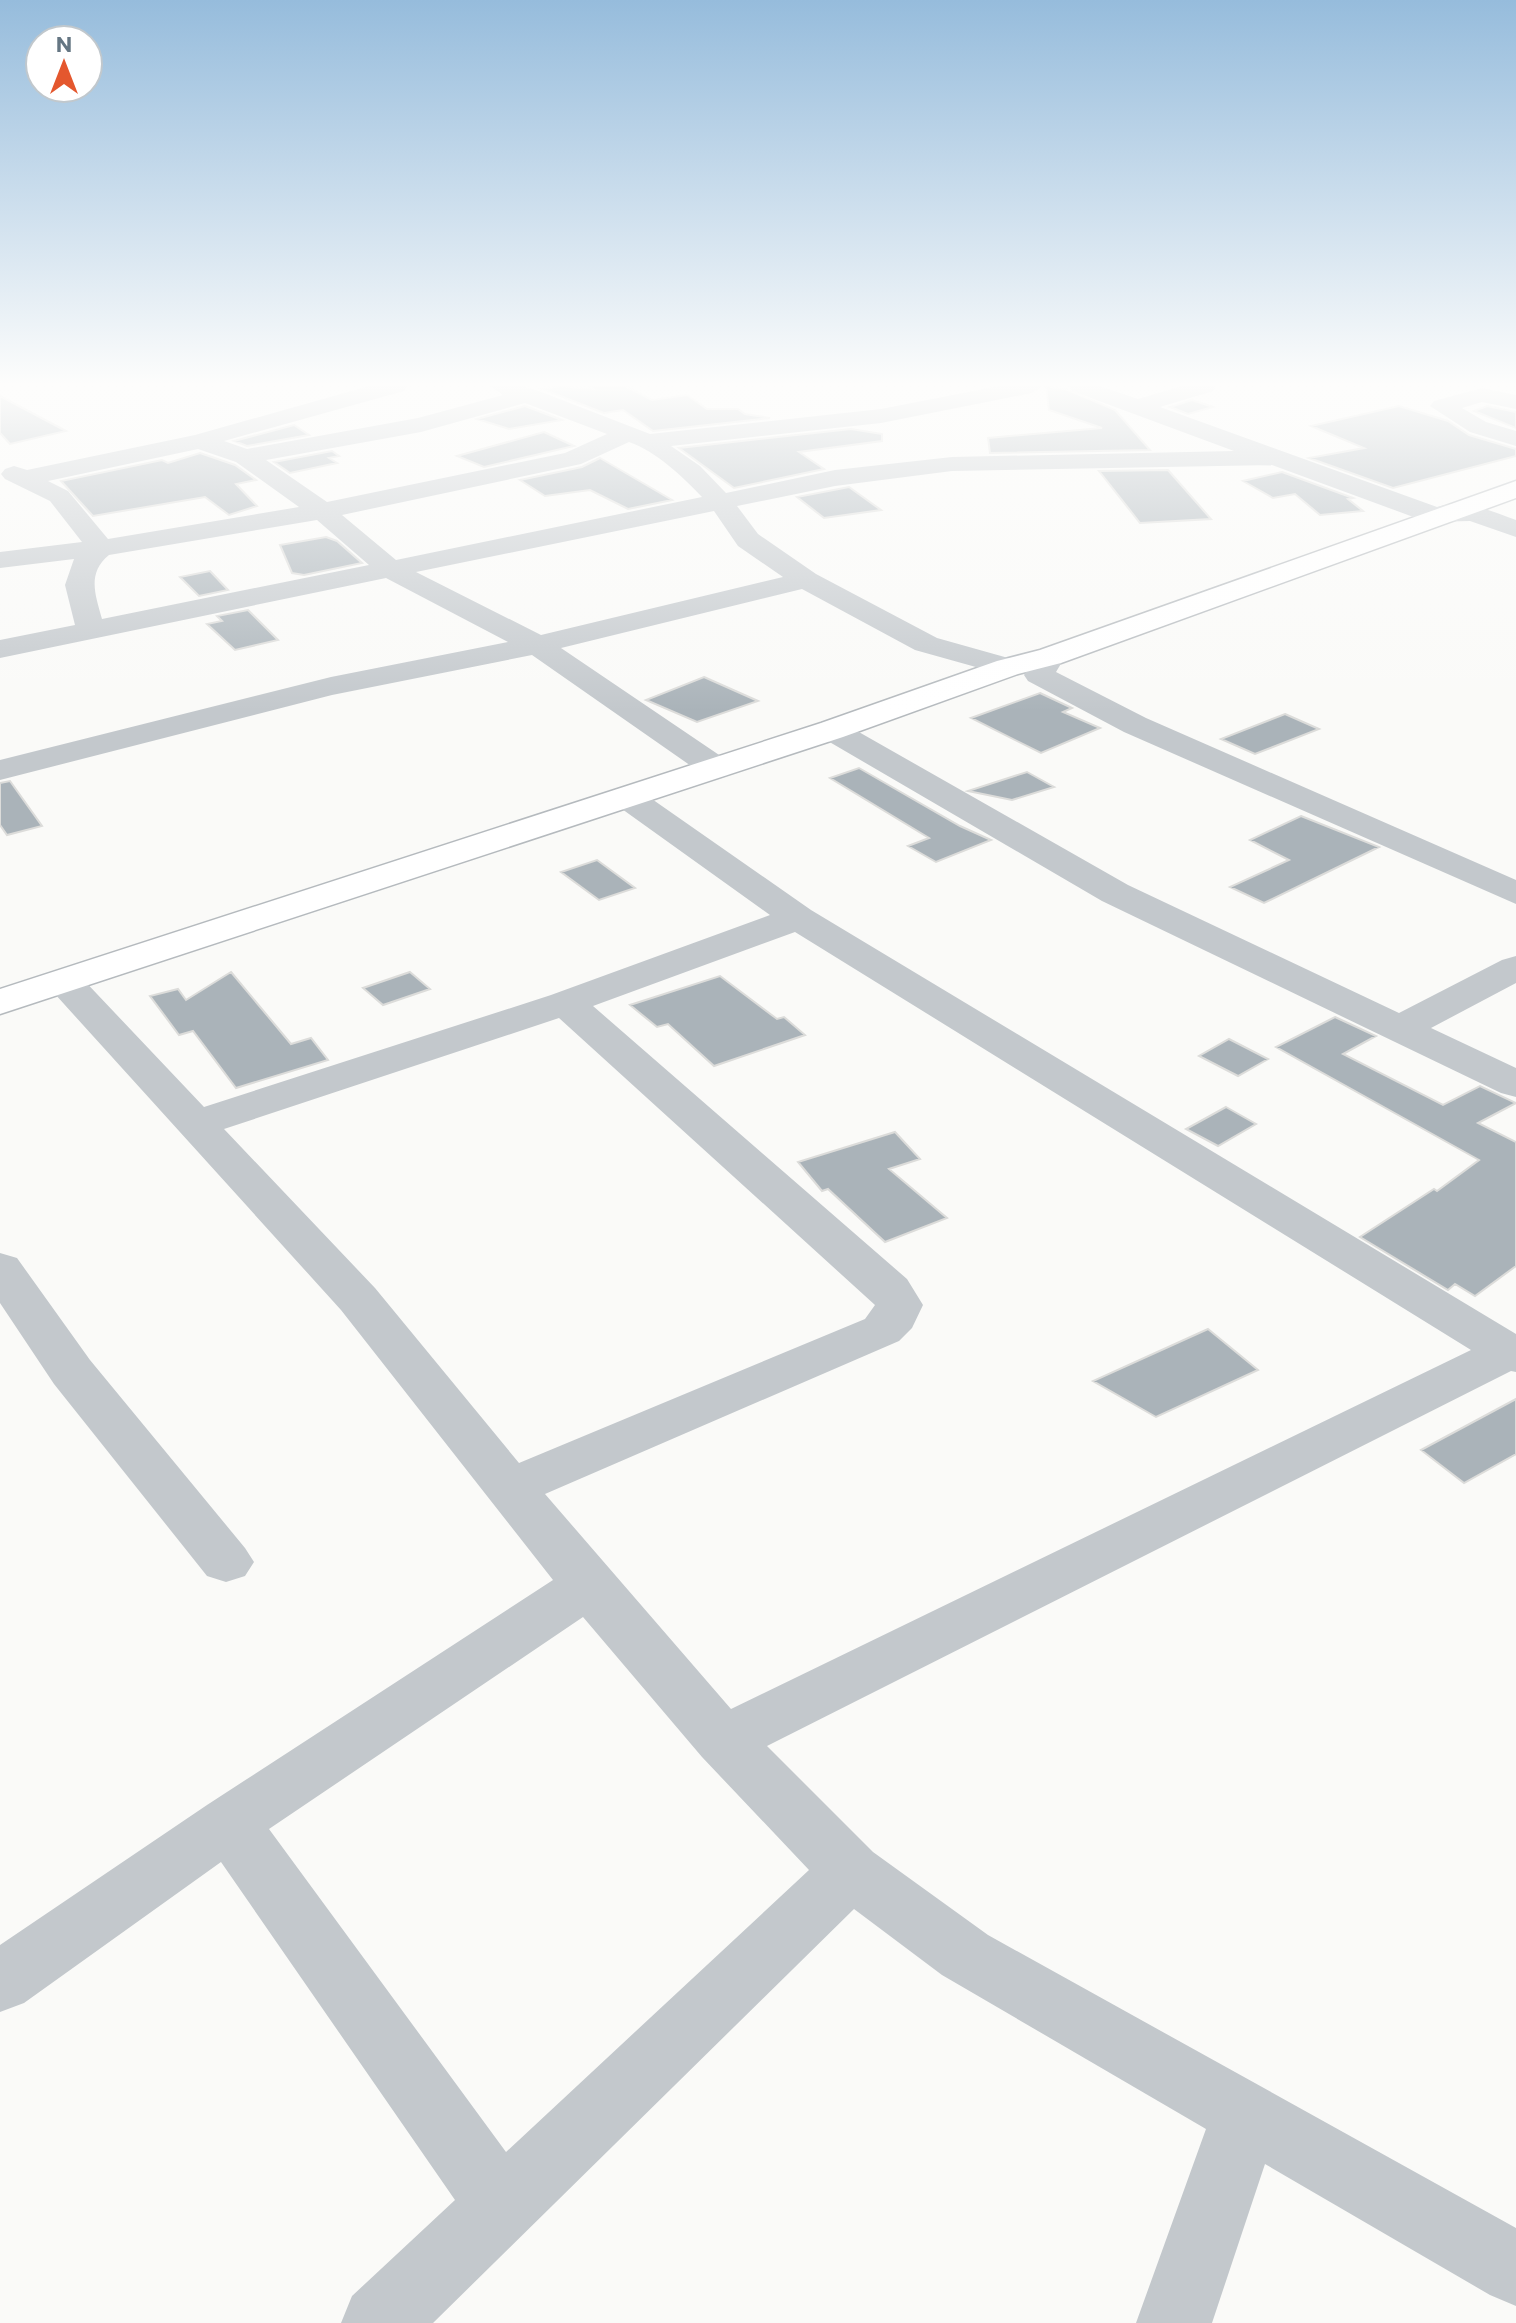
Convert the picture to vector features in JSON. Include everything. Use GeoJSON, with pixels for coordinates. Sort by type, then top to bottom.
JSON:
{"type":"FeatureCollection","features":[{"type":"Feature","properties":{"kind":"main road"},"geometry":{"type":"LineString","coordinates":[[0,1002],[832,730],[1008,667],[1054,670],[1452,510],[1514,498]]}},
{"type":"Feature","properties":{"kind":"street"},"geometry":{"type":"LineString","coordinates":[[56,494],[101,548]]}},
{"type":"Feature","properties":{"kind":"street"},"geometry":{"type":"LineString","coordinates":[[298,494],[393,571],[537,645],[716,768]]}},
{"type":"Feature","properties":{"kind":"street"},"geometry":{"type":"LineString","coordinates":[[0,560],[101,548],[402,494]]}},
{"type":"Feature","properties":{"kind":"street"},"geometry":{"type":"LineString","coordinates":[[714,494],[748,540],[806,580],[926,644],[1008,667]]}},
{"type":"Feature","properties":{"kind":"street"},"geometry":{"type":"LineString","coordinates":[[0,649],[393,571],[666,510],[757,494]]}},
{"type":"Feature","properties":{"kind":"street"},"geometry":{"type":"LineString","coordinates":[[1401,494],[1473,513],[1516,529]]}},
{"type":"Feature","properties":{"kind":"street"},"geometry":{"type":"LineString","coordinates":[[91,630],[80,586],[80,568],[86,558],[101,548]]}},
{"type":"Feature","properties":{"kind":"street"},"geometry":{"type":"LineString","coordinates":[[0,770],[331,686],[537,645],[806,580]]}},
{"type":"Feature","properties":{"kind":"street"},"geometry":{"type":"LineString","coordinates":[[974,679],[1054,670],[1135,725],[1516,893]]}},
{"type":"Feature","properties":{"kind":"street"},"geometry":{"type":"LineString","coordinates":[[832,730],[1115,893],[1402,1027],[1516,1084]]}},
{"type":"Feature","properties":{"kind":"street"},"geometry":{"type":"LineString","coordinates":[[627,797],[798,918],[1512,1354]]}},
{"type":"Feature","properties":{"kind":"street"},"geometry":{"type":"LineString","coordinates":[[196,1124],[565,1003],[798,918]]}},
{"type":"Feature","properties":{"kind":"street"},"geometry":{"type":"LineString","coordinates":[[1402,1027],[1516,968]]}},
{"type":"Feature","properties":{"kind":"street"},"geometry":{"type":"LineString","coordinates":[[65,983],[358,1299],[588,1585],[723,1740],[851,1871],[965,1955],[1516,2269]]}},
{"type":"Feature","properties":{"kind":"street"},"geometry":{"type":"LineString","coordinates":[[510,1488],[882,1330],[895,1317],[899,1305],[890,1290],[565,1003]]}},
{"type":"Feature","properties":{"kind":"street"},"geometry":{"type":"LineString","coordinates":[[0,1268],[72,1372],[226,1562]]}},
{"type":"Feature","properties":{"kind":"street"},"geometry":{"type":"LineString","coordinates":[[723,1740],[1512,1354]]}},
{"type":"Feature","properties":{"kind":"street"},"geometry":{"type":"LineString","coordinates":[[0,1982],[229,1823],[588,1585]]}},
{"type":"Feature","properties":{"kind":"street"},"geometry":{"type":"LineString","coordinates":[[229,1823],[501,2205]]}},
{"type":"Feature","properties":{"kind":"street"},"geometry":{"type":"LineString","coordinates":[[379,2323],[851,1871]]}},
{"type":"Feature","properties":{"kind":"street"},"geometry":{"type":"LineString","coordinates":[[1174,2323],[1246,2115]]}},
{"type":"Feature","properties":{"kind":"building"},"geometry":{"type":"Polygon","coordinates":[[[73,494],[246,494],[257,506],[229,515],[205,497],[93,516],[73,494]]]}},
{"type":"Feature","properties":{"kind":"building"},"geometry":{"type":"Polygon","coordinates":[[[599,494],[662,494],[672,500],[628,509],[599,494]]]}},
{"type":"Feature","properties":{"kind":"building"},"geometry":{"type":"Polygon","coordinates":[[[859,494],[881,510],[824,518],[797,497],[859,494]]]}},
{"type":"Feature","properties":{"kind":"building"},"geometry":{"type":"Polygon","coordinates":[[[1117,494],[1189,494],[1211,519],[1140,523],[1117,494]]]}},
{"type":"Feature","properties":{"kind":"building"},"geometry":{"type":"Polygon","coordinates":[[[1267,494],[1293,494],[1273,498],[1267,494]]]}},
{"type":"Feature","properties":{"kind":"building"},"geometry":{"type":"Polygon","coordinates":[[[1295,494],[1343,494],[1353,498],[1348,499],[1363,511],[1320,515],[1295,494]]]}},
{"type":"Feature","properties":{"kind":"building"},"geometry":{"type":"Polygon","coordinates":[[[326,537],[337,541],[362,563],[304,575],[292,573],[280,545],[326,537]]]}},
{"type":"Feature","properties":{"kind":"building"},"geometry":{"type":"Polygon","coordinates":[[[210,571],[228,590],[199,596],[180,577],[210,571]]]}},
{"type":"Feature","properties":{"kind":"building"},"geometry":{"type":"Polygon","coordinates":[[[248,610],[278,640],[235,650],[207,624],[222,621],[217,616],[248,610]]]}},
{"type":"Feature","properties":{"kind":"building"},"geometry":{"type":"Polygon","coordinates":[[[704,677],[758,701],[697,722],[646,700],[704,677]]]}},
{"type":"Feature","properties":{"kind":"building"},"geometry":{"type":"Polygon","coordinates":[[[1040,693],[1072,708],[1063,712],[1100,728],[1041,753],[971,718],[1040,693]]]}},
{"type":"Feature","properties":{"kind":"building"},"geometry":{"type":"Polygon","coordinates":[[[1285,714],[1319,729],[1255,754],[1221,739],[1285,714]]]}},
{"type":"Feature","properties":{"kind":"building"},"geometry":{"type":"Polygon","coordinates":[[[859,768],[960,826],[991,840],[936,862],[908,846],[929,838],[830,778],[859,768]]]}},
{"type":"Feature","properties":{"kind":"building"},"geometry":{"type":"Polygon","coordinates":[[[1027,772],[1054,787],[1012,800],[968,791],[1027,772]]]}},
{"type":"Feature","properties":{"kind":"building"},"geometry":{"type":"Polygon","coordinates":[[[10,781],[42,826],[7,835],[0,825],[0,783],[10,781]]]}},
{"type":"Feature","properties":{"kind":"building"},"geometry":{"type":"Polygon","coordinates":[[[1301,816],[1379,847],[1264,903],[1230,887],[1289,860],[1250,840],[1301,816]]]}},
{"type":"Feature","properties":{"kind":"building"},"geometry":{"type":"Polygon","coordinates":[[[597,860],[635,888],[599,900],[561,872],[597,860]]]}},
{"type":"Feature","properties":{"kind":"building"},"geometry":{"type":"Polygon","coordinates":[[[231,972],[291,1044],[311,1038],[328,1060],[236,1088],[193,1031],[179,1035],[150,996],[178,989],[186,1000],[231,972]]]}},
{"type":"Feature","properties":{"kind":"building"},"geometry":{"type":"Polygon","coordinates":[[[410,972],[430,989],[383,1005],[363,988],[410,972]]]}},
{"type":"Feature","properties":{"kind":"building"},"geometry":{"type":"Polygon","coordinates":[[[720,976],[777,1019],[784,1017],[805,1035],[714,1066],[668,1024],[657,1027],[630,1005],[720,976]]]}},
{"type":"Feature","properties":{"kind":"building"},"geometry":{"type":"Polygon","coordinates":[[[1335,1017],[1376,1036],[1343,1054],[1443,1105],[1480,1086],[1516,1103],[1478,1123],[1516,1142],[1516,1266],[1475,1296],[1455,1284],[1448,1290],[1360,1237],[1434,1189],[1437,1191],[1479,1160],[1276,1047],[1335,1017]]]}},
{"type":"Feature","properties":{"kind":"building"},"geometry":{"type":"Polygon","coordinates":[[[1229,1039],[1268,1059],[1238,1076],[1199,1056],[1229,1039]]]}},
{"type":"Feature","properties":{"kind":"building"},"geometry":{"type":"Polygon","coordinates":[[[1226,1107],[1256,1124],[1218,1146],[1186,1129],[1226,1107]]]}},
{"type":"Feature","properties":{"kind":"building"},"geometry":{"type":"Polygon","coordinates":[[[895,1132],[920,1159],[889,1169],[947,1218],[885,1242],[828,1189],[822,1191],[798,1162],[895,1132]]]}},
{"type":"Feature","properties":{"kind":"building"},"geometry":{"type":"Polygon","coordinates":[[[1208,1329],[1258,1370],[1156,1417],[1093,1381],[1208,1329]]]}},
{"type":"Feature","properties":{"kind":"building"},"geometry":{"type":"Polygon","coordinates":[[[1516,1399],[1516,1454],[1464,1483],[1421,1450],[1516,1399]]]}}]}
